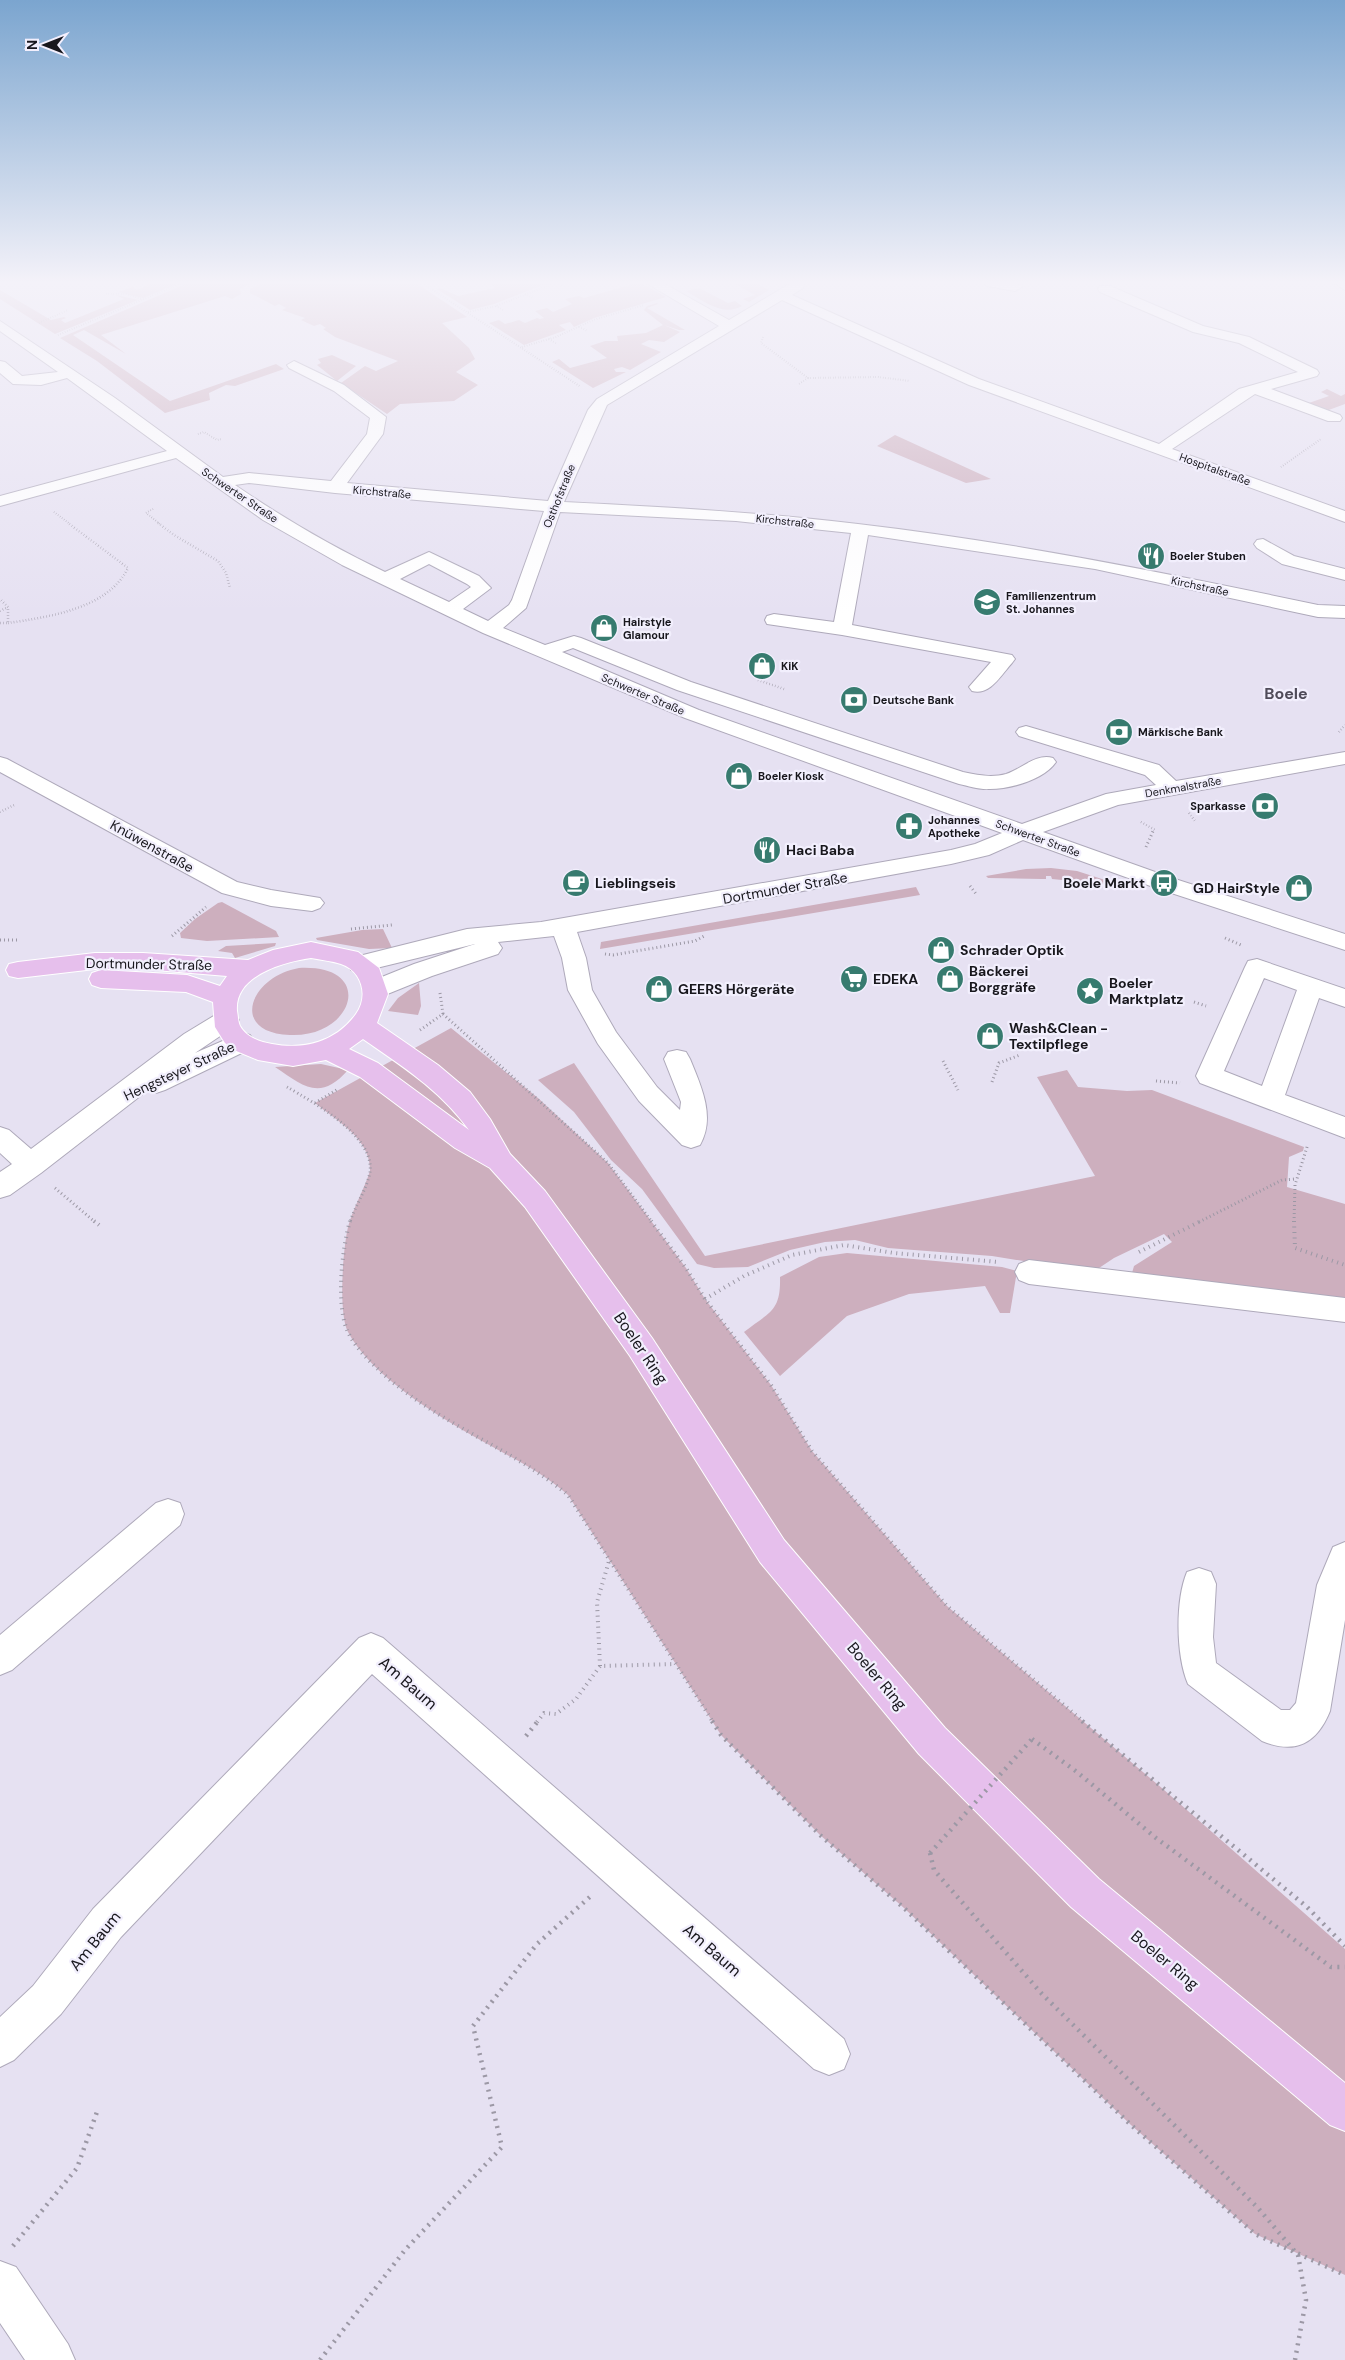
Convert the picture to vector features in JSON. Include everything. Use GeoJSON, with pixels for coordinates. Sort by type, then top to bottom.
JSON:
{"type":"FeatureCollection","features":[{"type":"Feature","properties":{"kind":"main road"},"geometry":{"type":"LineString","coordinates":[[311,950],[342,954],[360,964],[371,975],[376,990],[373,1011],[363,1026],[347,1039],[327,1049],[309,1054],[276,1056],[250,1048],[233,1035],[226,1009],[233,986],[251,969],[280,955],[311,950]]}},
{"type":"Feature","properties":{"kind":"main road","name":"Dortmunder Straße"},"geometry":{"type":"LineString","coordinates":[[9,970],[95,961],[143,961],[251,969]]}},
{"type":"Feature","properties":{"kind":"main road","name":"Dortmunder Straße"},"geometry":{"type":"LineString","coordinates":[[9,970],[87,978],[187,984],[226,1009]]}},
{"type":"Feature","properties":{"kind":"main road","name":"Boeler Ring"},"geometry":{"type":"LineString","coordinates":[[363,1026],[429,1072],[461,1098],[481,1126],[500,1161],[534,1199],[641,1347],[772,1551],[932,1741],[1085,1893],[1345,2110]]}},
{"type":"Feature","properties":{"kind":"main road","name":"Boeler Ring"},"geometry":{"type":"LineString","coordinates":[[327,1049],[369,1070],[465,1141],[500,1161]]}},
{"type":"Feature","properties":{"kind":"street","name":"Schwerter Straße"},"geometry":{"type":"LineString","coordinates":[[98,393],[178,453],[269,516],[385,579],[490,629],[662,702],[853,772],[1164,883],[1345,942]]}},
{"type":"Feature","properties":{"kind":"street"},"geometry":{"type":"LineString","coordinates":[[335,488],[375,434],[378,417],[347,393]]}},
{"type":"Feature","properties":{"kind":"street","name":"Osthofstraße"},"geometry":{"type":"LineString","coordinates":[[490,629],[516,608],[521,600],[554,506],[596,410],[602,402],[617,393]]}},
{"type":"Feature","properties":{"kind":"street","name":"Hospitalstraße"},"geometry":{"type":"LineString","coordinates":[[1004,393],[1345,517]]}},
{"type":"Feature","properties":{"kind":"street"},"geometry":{"type":"LineString","coordinates":[[1160,450],[1242,393]]}},
{"type":"Feature","properties":{"kind":"street"},"geometry":{"type":"LineString","coordinates":[[1267,393],[1334,418]]}},
{"type":"Feature","properties":{"kind":"street"},"geometry":{"type":"LineString","coordinates":[[0,501],[178,453]]}},
{"type":"Feature","properties":{"kind":"street","name":"Kirchstraße"},"geometry":{"type":"LineString","coordinates":[[220,482],[249,478],[335,488],[554,506],[736,516],[860,529],[1095,564],[1318,611],[1345,612]]}},
{"type":"Feature","properties":{"kind":"street"},"geometry":{"type":"LineString","coordinates":[[842,629],[860,529]]}},
{"type":"Feature","properties":{"kind":"street"},"geometry":{"type":"LineString","coordinates":[[1263,544],[1288,560],[1345,576]]}},
{"type":"Feature","properties":{"kind":"street"},"geometry":{"type":"LineString","coordinates":[[385,579],[428,557],[473,580],[482,588],[450,610]]}},
{"type":"Feature","properties":{"kind":"street"},"geometry":{"type":"LineString","coordinates":[[774,620],[842,629],[1005,659],[978,687]]}},
{"type":"Feature","properties":{"kind":"street"},"geometry":{"type":"LineString","coordinates":[[543,652],[574,642],[684,686],[778,719],[833,734],[959,778],[990,783],[1026,774],[1046,762]]}},
{"type":"Feature","properties":{"kind":"street"},"geometry":{"type":"LineString","coordinates":[[662,702],[684,686]]}},
{"type":"Feature","properties":{"kind":"street"},"geometry":{"type":"LineString","coordinates":[[1026,732],[1152,770],[1171,788]]}},
{"type":"Feature","properties":{"kind":"street"},"geometry":{"type":"LineString","coordinates":[[853,772],[876,750]]}},
{"type":"Feature","properties":{"kind":"street"},"geometry":{"type":"LineString","coordinates":[[1338,759],[1345,779]]}},
{"type":"Feature","properties":{"kind":"street","name":"Denkmalstraße"},"geometry":{"type":"LineString","coordinates":[[1025,833],[1086,807],[1114,799],[1338,759]]}},
{"type":"Feature","properties":{"kind":"street","name":"Knüwenstraße"},"geometry":{"type":"LineString","coordinates":[[0,763],[230,888],[271,898],[312,903]]}},
{"type":"Feature","properties":{"kind":"street","name":"Dortmunder Straße"},"geometry":{"type":"LineString","coordinates":[[360,964],[467,937],[552,928],[951,857],[981,850],[1025,833]]}},
{"type":"Feature","properties":{"kind":"street"},"geometry":{"type":"LineString","coordinates":[[552,928],[574,958],[580,990],[607,1038],[648,1094],[690,1138],[694,1102],[677,1059]]}},
{"type":"Feature","properties":{"kind":"street","name":"Dortmunder Straße"},"geometry":{"type":"LineString","coordinates":[[376,990],[423,970],[552,928]]}},
{"type":"Feature","properties":{"kind":"street"},"geometry":{"type":"LineString","coordinates":[[1345,998],[1257,967],[1209,1076],[1345,1128]]}},
{"type":"Feature","properties":{"kind":"street"},"geometry":{"type":"LineString","coordinates":[[1270,1100],[1311,986]]}},
{"type":"Feature","properties":{"kind":"street","name":"Hengsteyer Straße"},"geometry":{"type":"LineString","coordinates":[[0,1188],[40,1174],[118,1100],[193,1041],[226,1009]]}},
{"type":"Feature","properties":{"kind":"street","name":"Hengsteyer Straße"},"geometry":{"type":"LineString","coordinates":[[118,1100],[241,1042]]}},
{"type":"Feature","properties":{"kind":"street"},"geometry":{"type":"LineString","coordinates":[[0,1137],[40,1174]]}},
{"type":"Feature","properties":{"kind":"street"},"geometry":{"type":"LineString","coordinates":[[1029,1272],[1345,1310]]}},
{"type":"Feature","properties":{"kind":"street"},"geometry":{"type":"LineString","coordinates":[[0,1658],[168,1514]]}},
{"type":"Feature","properties":{"kind":"street"},"geometry":{"type":"LineString","coordinates":[[1198,1584],[1196,1637],[1200,1672],[1275,1728],[1298,1728],[1312,1711],[1334,1584],[1345,1558]]}},
{"type":"Feature","properties":{"kind":"street","name":"Am Baum"},"geometry":{"type":"LineString","coordinates":[[0,2046],[47,2000],[107,1923],[371,1650],[829,2054]]}},
{"type":"Feature","properties":{"kind":"street"},"geometry":{"type":"LineString","coordinates":[[3,2269],[52,2360]]}},
{"type":"Feature","properties":{"kind":"path"},"geometry":{"type":"LineString","coordinates":[[589,393],[602,402]]}},
{"type":"Feature","properties":{"kind":"path"},"geometry":{"type":"LineString","coordinates":[[1282,465],[1339,428],[1339,424],[1334,418]]}},
{"type":"Feature","properties":{"kind":"path"},"geometry":{"type":"LineString","coordinates":[[210,436],[217,440],[222,439]]}},
{"type":"Feature","properties":{"kind":"path"},"geometry":{"type":"LineString","coordinates":[[0,623],[47,617],[88,602],[117,585],[126,575],[128,568],[30,493]]}},
{"type":"Feature","properties":{"kind":"path"},"geometry":{"type":"LineString","coordinates":[[152,509],[146,513],[174,535],[218,561],[226,573],[230,588]]}},
{"type":"Feature","properties":{"kind":"path"},"geometry":{"type":"LineString","coordinates":[[1,600],[8,607],[8,623]]}},
{"type":"Feature","properties":{"kind":"path"},"geometry":{"type":"LineString","coordinates":[[0,611],[8,607]]}},
{"type":"Feature","properties":{"kind":"path"},"geometry":{"type":"LineString","coordinates":[[1134,819],[1155,830],[1146,847],[1140,853]]}},
{"type":"Feature","properties":{"kind":"path"},"geometry":{"type":"LineString","coordinates":[[970,886],[977,895]]}},
{"type":"Feature","properties":{"kind":"path"},"geometry":{"type":"LineString","coordinates":[[168,940],[230,888]]}},
{"type":"Feature","properties":{"kind":"path"},"geometry":{"type":"LineString","coordinates":[[604,954],[613,955],[695,941],[706,936]]}},
{"type":"Feature","properties":{"kind":"path"},"geometry":{"type":"LineString","coordinates":[[394,1048],[444,1014],[608,1163],[686,1268],[705,1299],[771,1385],[812,1451],[947,1606],[1163,1790],[1307,1907],[1345,1946]]}},
{"type":"Feature","properties":{"kind":"path"},"geometry":{"type":"LineString","coordinates":[[992,1082],[999,1063],[1020,1055]]}},
{"type":"Feature","properties":{"kind":"path"},"geometry":{"type":"LineString","coordinates":[[943,1062],[958,1090]]}},
{"type":"Feature","properties":{"kind":"path"},"geometry":{"type":"LineString","coordinates":[[315,1103],[369,1070]]}},
{"type":"Feature","properties":{"kind":"path"},"geometry":{"type":"LineString","coordinates":[[281,1084],[315,1103],[363,1142],[370,1162],[367,1180],[348,1228],[342,1287],[347,1331],[364,1354],[392,1381],[423,1405],[480,1440],[549,1478],[568,1495],[721,1736],[820,1835],[904,1908],[1138,2132],[1255,2234],[1345,2275]]}},
{"type":"Feature","properties":{"kind":"path"},"geometry":{"type":"LineString","coordinates":[[1312,1116],[1307,1154],[1300,1163],[1295,1179],[1295,1248],[1345,1264]]}},
{"type":"Feature","properties":{"kind":"path"},"geometry":{"type":"LineString","coordinates":[[40,1174],[98,1225]]}},
{"type":"Feature","properties":{"kind":"path"},"geometry":{"type":"LineString","coordinates":[[1116,1283],[1121,1264],[1140,1251],[1282,1180],[1295,1179]]}},
{"type":"Feature","properties":{"kind":"path"},"geometry":{"type":"LineString","coordinates":[[705,1299],[744,1276],[792,1255],[844,1245],[894,1253],[999,1262],[1029,1272]]}},
{"type":"Feature","properties":{"kind":"path"},"geometry":{"type":"LineString","coordinates":[[502,1766],[544,1713],[556,1714],[576,1699],[600,1666],[597,1602],[609,1561]]}},
{"type":"Feature","properties":{"kind":"path"},"geometry":{"type":"LineString","coordinates":[[600,1666],[675,1664]]}},
{"type":"Feature","properties":{"kind":"path"},"geometry":{"type":"LineString","coordinates":[[1295,2360],[1306,2300],[1298,2255],[1258,2208],[1042,1994],[934,1870],[930,1853],[1032,1739],[1077,1772],[1156,1838],[1331,1967],[1345,1967]]}},
{"type":"Feature","properties":{"kind":"path"},"geometry":{"type":"LineString","coordinates":[[320,2360],[405,2250],[502,2147],[473,2026],[537,1944],[621,1870]]}},
{"type":"Feature","properties":{"kind":"path"},"geometry":{"type":"LineString","coordinates":[[3,2269],[77,2168],[98,2108]]}},
{"type":"Feature","properties":{"kind":"shaded area"},"geometry":{"type":"Polygon","coordinates":[[[139,393],[158,393],[170,401],[193,393],[209,393],[210,400],[165,413],[139,393]]]}},
{"type":"Feature","properties":{"kind":"shaded area"},"geometry":{"type":"Polygon","coordinates":[[[356,393],[466,393],[454,401],[400,404],[387,414],[356,393]]]}},
{"type":"Feature","properties":{"kind":"shaded area"},"geometry":{"type":"Polygon","coordinates":[[[1323,393],[1335,393],[1341,396],[1345,394],[1345,404],[1326,411],[1306,404],[1329,396],[1323,393]]]}},
{"type":"Feature","properties":{"kind":"shaded area"},"geometry":{"type":"Polygon","coordinates":[[[895,435],[991,479],[966,483],[877,446],[895,435]]]}},
{"type":"Feature","properties":{"kind":"shaded area"},"geometry":{"type":"Polygon","coordinates":[[[1051,868],[1077,871],[1105,880],[1103,884],[1052,879],[1051,876],[1046,876],[1046,879],[1042,879],[988,878],[986,876],[1026,869],[1051,868]]]}},
{"type":"Feature","properties":{"kind":"shaded area"},"geometry":{"type":"Polygon","coordinates":[[[916,887],[920,895],[600,949],[601,942],[916,887]]]}},
{"type":"Feature","properties":{"kind":"shaded area"},"geometry":{"type":"Polygon","coordinates":[[[222,902],[276,931],[279,937],[207,941],[181,938],[180,933],[195,919],[222,902]]]}},
{"type":"Feature","properties":{"kind":"shaded area"},"geometry":{"type":"Polygon","coordinates":[[[383,929],[392,948],[369,949],[317,940],[316,938],[362,930],[383,929]]]}},
{"type":"Feature","properties":{"kind":"shaded area"},"geometry":{"type":"Polygon","coordinates":[[[276,943],[275,946],[235,958],[232,953],[218,951],[226,946],[276,943]]]}},
{"type":"Feature","properties":{"kind":"shaded area"},"geometry":{"type":"Polygon","coordinates":[[[299,968],[324,970],[340,977],[347,988],[348,1001],[342,1014],[329,1025],[312,1033],[290,1035],[271,1032],[259,1025],[253,1015],[253,1004],[258,993],[268,982],[282,973],[299,968]]]}},
{"type":"Feature","properties":{"kind":"shaded area"},"geometry":{"type":"Polygon","coordinates":[[[419,983],[421,1006],[418,1015],[388,1011],[398,998],[419,983]]]}},
{"type":"Feature","properties":{"kind":"shaded area"},"geometry":{"type":"Polygon","coordinates":[[[451,1028],[538,1098],[608,1163],[686,1268],[705,1299],[771,1385],[812,1451],[947,1606],[1163,1789],[1345,1949],[1345,2275],[1255,2234],[1131,2125],[904,1908],[820,1835],[721,1735],[568,1495],[516,1459],[427,1408],[389,1379],[359,1348],[348,1332],[345,1323],[342,1296],[343,1265],[348,1227],[370,1171],[369,1160],[359,1140],[315,1103],[451,1028]]]}},
{"type":"Feature","properties":{"kind":"shaded area"},"geometry":{"type":"Polygon","coordinates":[[[574,1063],[705,1256],[1095,1176],[1037,1077],[1067,1070],[1078,1087],[1127,1091],[1152,1090],[1304,1147],[1303,1151],[1289,1157],[1287,1187],[1345,1204],[1345,1300],[1132,1273],[1134,1266],[1172,1242],[1164,1234],[1114,1258],[1096,1270],[1080,1270],[992,1256],[888,1248],[855,1240],[825,1242],[790,1250],[748,1267],[714,1268],[697,1264],[642,1189],[611,1160],[574,1112],[538,1080],[574,1063]]]}},
{"type":"Feature","properties":{"kind":"shaded area"},"geometry":{"type":"Polygon","coordinates":[[[321,1064],[348,1070],[329,1086],[312,1088],[294,1080],[275,1067],[321,1064]]]}},
{"type":"Feature","properties":{"kind":"shaded area"},"geometry":{"type":"Polygon","coordinates":[[[847,1253],[1002,1267],[1017,1271],[1010,1313],[1000,1313],[985,1286],[909,1294],[847,1316],[780,1376],[744,1332],[767,1315],[776,1305],[780,1289],[780,1277],[819,1257],[847,1253]]]}},
{"type":"Feature","properties":{"kind":"place","name":"Boeler Stuben"},"geometry":{"type":"Point","coordinates":[1151,556]}},
{"type":"Feature","properties":{"kind":"place","name":"Familienzentrum St. Johannes"},"geometry":{"type":"Point","coordinates":[987,602]}},
{"type":"Feature","properties":{"kind":"place","name":"Hairstyle Glamour"},"geometry":{"type":"Point","coordinates":[604,628]}},
{"type":"Feature","properties":{"kind":"place","name":"KiK"},"geometry":{"type":"Point","coordinates":[762,666]}},
{"type":"Feature","properties":{"kind":"place","name":"Deutsche Bank"},"geometry":{"type":"Point","coordinates":[854,700]}},
{"type":"Feature","properties":{"kind":"place","name":"Märkische Bank"},"geometry":{"type":"Point","coordinates":[1119,732]}},
{"type":"Feature","properties":{"kind":"place","name":"Boeler Kiosk"},"geometry":{"type":"Point","coordinates":[739,776]}},
{"type":"Feature","properties":{"kind":"place","name":"Sparkasse"},"geometry":{"type":"Point","coordinates":[1265,806]}},
{"type":"Feature","properties":{"kind":"place","name":"Johannes Apotheke"},"geometry":{"type":"Point","coordinates":[909,826]}},
{"type":"Feature","properties":{"kind":"place","name":"Haci Baba"},"geometry":{"type":"Point","coordinates":[767,850]}},
{"type":"Feature","properties":{"kind":"place","name":"Lieblingseis"},"geometry":{"type":"Point","coordinates":[576,883]}},
{"type":"Feature","properties":{"kind":"place","name":"Boele Markt"},"geometry":{"type":"Point","coordinates":[1164,883]}},
{"type":"Feature","properties":{"kind":"place","name":"GD HairStyle"},"geometry":{"type":"Point","coordinates":[1299,888]}},
{"type":"Feature","properties":{"kind":"place","name":"Schrader Optik"},"geometry":{"type":"Point","coordinates":[941,950]}},
{"type":"Feature","properties":{"kind":"place","name":"EDEKA"},"geometry":{"type":"Point","coordinates":[854,979]}},
{"type":"Feature","properties":{"kind":"place","name":"Bäckerei Borggräfe"},"geometry":{"type":"Point","coordinates":[950,979]}},
{"type":"Feature","properties":{"kind":"place","name":"GEERS Hörgeräte"},"geometry":{"type":"Point","coordinates":[659,989]}},
{"type":"Feature","properties":{"kind":"place","name":"Boeler Marktplatz"},"geometry":{"type":"Point","coordinates":[1090,991]}},
{"type":"Feature","properties":{"kind":"place","name":"Wash&Clean - Textilpflege"},"geometry":{"type":"Point","coordinates":[990,1036]}},
{"type":"Feature","properties":{"kind":"district","name":"Boele"},"geometry":{"type":"Point","coordinates":[1286,693]}}]}
